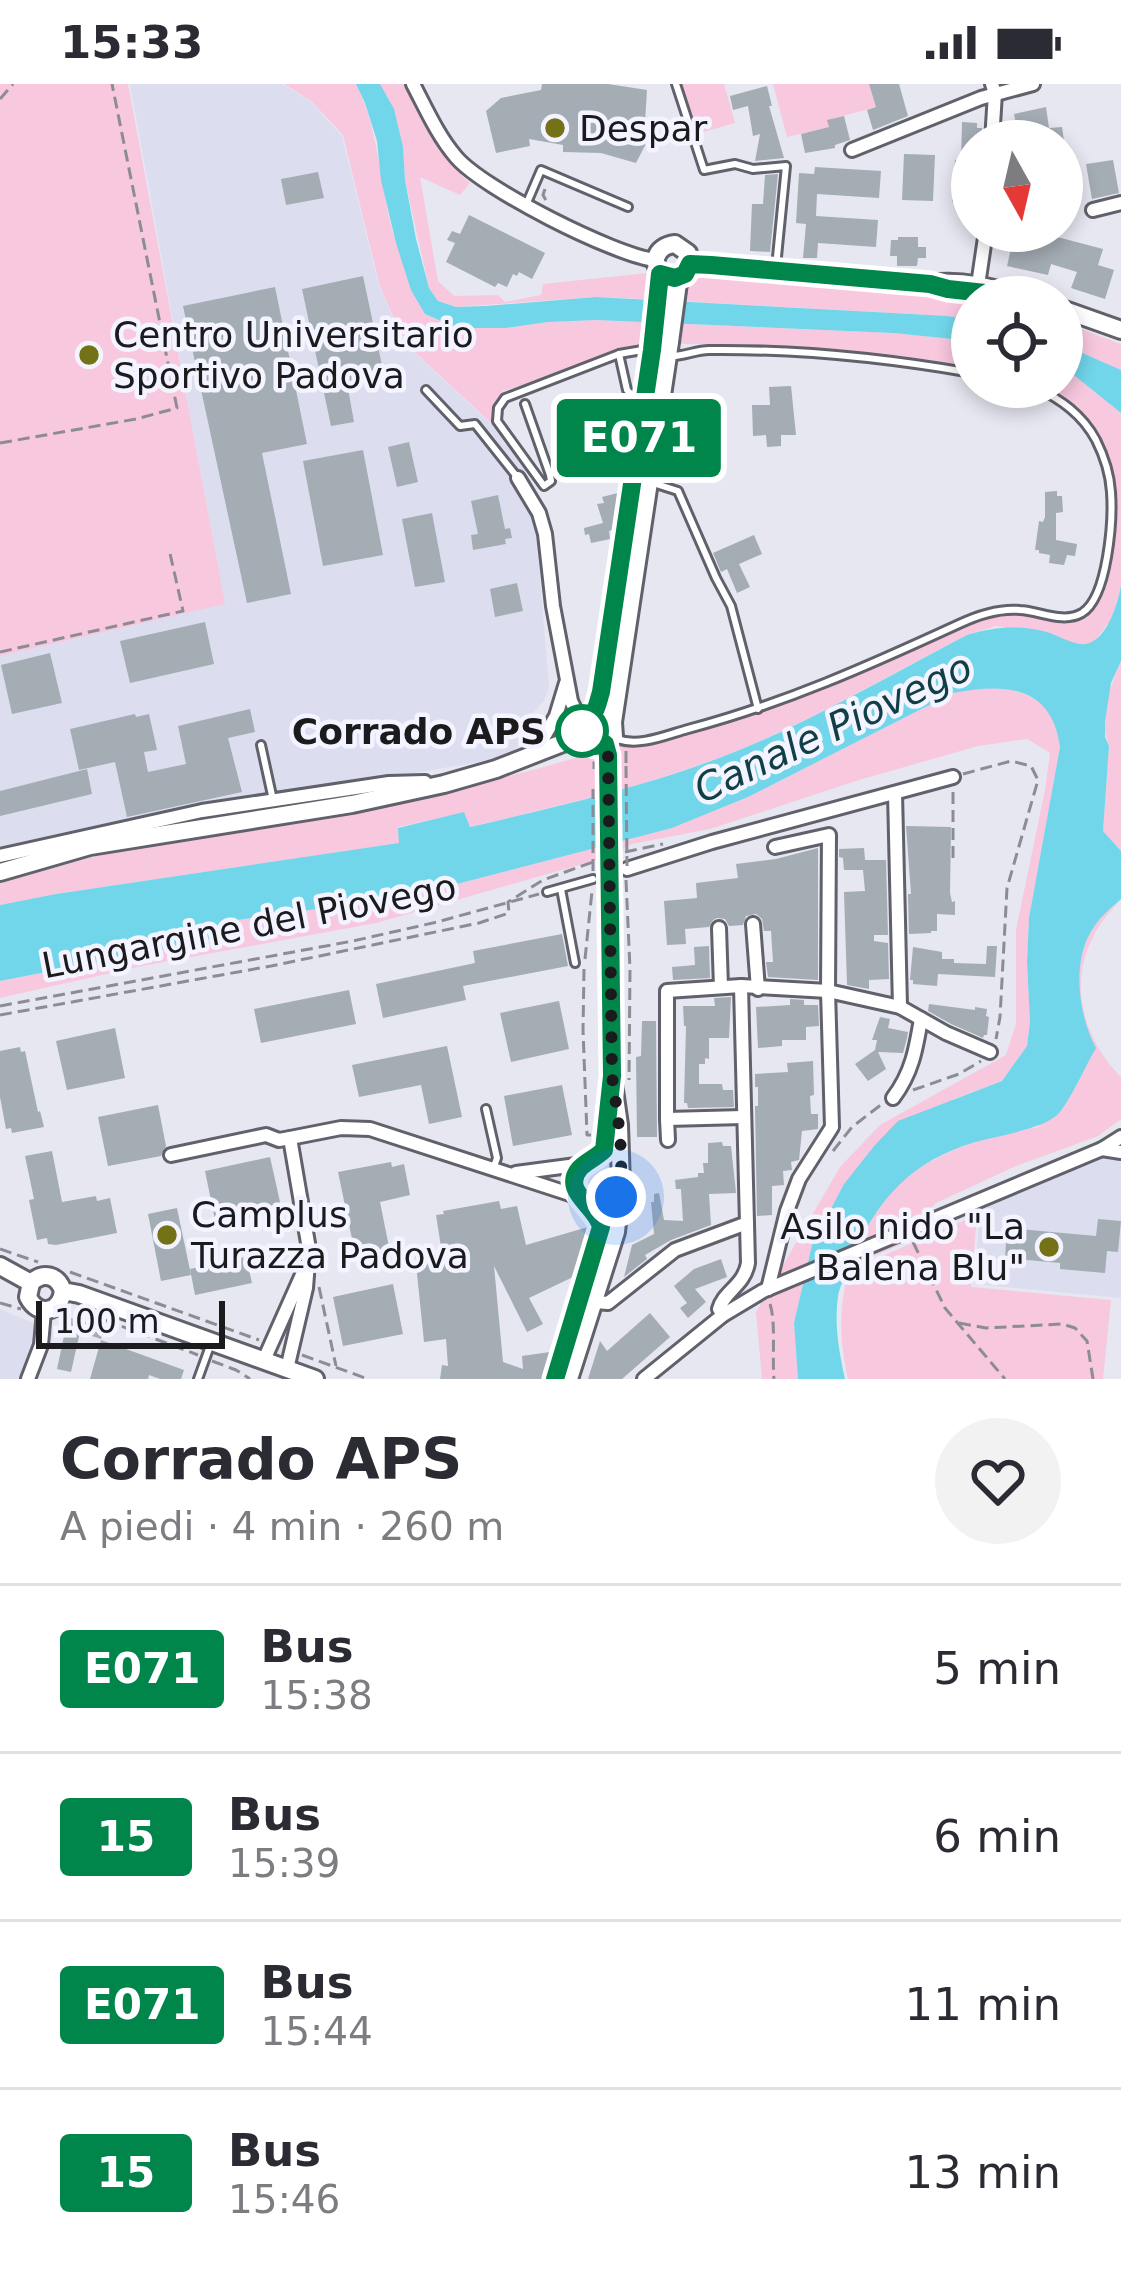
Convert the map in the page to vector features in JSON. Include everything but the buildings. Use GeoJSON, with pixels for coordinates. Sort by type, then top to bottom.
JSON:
{"type":"FeatureCollection","features":[{"type":"Feature","properties":{"kind":"main road"},"geometry":{"type":"LineString","coordinates":[[569,1379],[616,1232],[620,1077],[609,768],[671,273],[776,271],[951,288]]}},
{"type":"Feature","properties":{"kind":"main road"},"geometry":{"type":"LineString","coordinates":[[930,284],[951,282]]}},
{"type":"Feature","properties":{"kind":"main road"},"geometry":{"type":"LineString","coordinates":[[1083,316],[1121,330]]}},
{"type":"Feature","properties":{"kind":"main road"},"geometry":{"type":"LineString","coordinates":[[585,731],[601,692],[644,405],[660,347]]}},
{"type":"Feature","properties":{"kind":"main road"},"geometry":{"type":"LineString","coordinates":[[0,872],[90,846],[352,804],[445,784],[533,756],[585,731],[604,714],[611,734]]}},
{"type":"Feature","properties":{"kind":"main road"},"geometry":{"type":"LineString","coordinates":[[585,731],[592,744],[611,734]]}},
{"type":"Feature","properties":{"kind":"main road"},"geometry":{"type":"LineString","coordinates":[[555,1379],[599,1237],[599,1217],[583,1200],[574,1180],[604,1150],[620,1077]]}},
{"type":"Feature","properties":{"kind":"main road"},"geometry":{"type":"LineString","coordinates":[[586,1163],[609,1163],[619,1184]]}},
{"type":"Feature","properties":{"kind":"main road"},"geometry":{"type":"LineString","coordinates":[[583,1200],[606,1205],[619,1184]]}},
{"type":"Feature","properties":{"kind":"main road"},"geometry":{"type":"LineString","coordinates":[[0,1266],[31,1283]]}},
{"type":"Feature","properties":{"kind":"main road"},"geometry":{"type":"LineString","coordinates":[[39,1276],[50,1276],[63,1291],[56,1307],[44,1311],[32,1304],[28,1290],[39,1276]]}},
{"type":"Feature","properties":{"kind":"main road"},"geometry":{"type":"LineString","coordinates":[[63,1291],[315,1379]]}},
{"type":"Feature","properties":{"kind":"street"},"geometry":{"type":"LineString","coordinates":[[412,84],[456,157],[487,184],[671,273]]}},
{"type":"Feature","properties":{"kind":"street"},"geometry":{"type":"LineString","coordinates":[[852,150],[994,88],[1033,84]]}},
{"type":"Feature","properties":{"kind":"street"},"geometry":{"type":"LineString","coordinates":[[993,120],[994,88]]}},
{"type":"Feature","properties":{"kind":"street"},"geometry":{"type":"LineString","coordinates":[[1093,210],[1121,202]]}},
{"type":"Feature","properties":{"kind":"street"},"geometry":{"type":"LineString","coordinates":[[518,478],[539,513],[545,534],[566,676],[585,731]]}},
{"type":"Feature","properties":{"kind":"street"},"geometry":{"type":"LineString","coordinates":[[533,756],[556,716],[566,676]]}},
{"type":"Feature","properties":{"kind":"street"},"geometry":{"type":"LineString","coordinates":[[613,872],[953,777]]}},
{"type":"Feature","properties":{"kind":"street"},"geometry":{"type":"LineString","coordinates":[[0,856],[162,819],[273,800],[389,783],[445,784]]}},
{"type":"Feature","properties":{"kind":"street"},"geometry":{"type":"LineString","coordinates":[[895,793],[900,1007]]}},
{"type":"Feature","properties":{"kind":"street"},"geometry":{"type":"LineString","coordinates":[[766,1290],[799,1180],[832,1127],[829,835],[775,847]]}},
{"type":"Feature","properties":{"kind":"street"},"geometry":{"type":"LineString","coordinates":[[753,924],[758,989]]}},
{"type":"Feature","properties":{"kind":"street"},"geometry":{"type":"LineString","coordinates":[[719,928],[722,987]]}},
{"type":"Feature","properties":{"kind":"street"},"geometry":{"type":"LineString","coordinates":[[668,1140],[667,992],[741,986],[828,991],[900,1007],[990,1052]]}},
{"type":"Feature","properties":{"kind":"street"},"geometry":{"type":"LineString","coordinates":[[723,1315],[721,1302],[746,1275],[741,986]]}},
{"type":"Feature","properties":{"kind":"street"},"geometry":{"type":"LineString","coordinates":[[893,1098],[908,1078],[921,1019]]}},
{"type":"Feature","properties":{"kind":"street"},"geometry":{"type":"LineString","coordinates":[[667,1119],[743,1117]]}},
{"type":"Feature","properties":{"kind":"street"},"geometry":{"type":"LineString","coordinates":[[171,1155],[266,1135],[280,1140],[341,1128],[370,1129],[583,1200]]}},
{"type":"Feature","properties":{"kind":"street"},"geometry":{"type":"LineString","coordinates":[[287,1369],[306,1288],[309,1249],[290,1138]]}},
{"type":"Feature","properties":{"kind":"street"},"geometry":{"type":"LineString","coordinates":[[644,1379],[723,1315],[766,1290],[1121,1138]]}},
{"type":"Feature","properties":{"kind":"street"},"geometry":{"type":"LineString","coordinates":[[1102,1149],[1121,1150],[1121,1138]]}},
{"type":"Feature","properties":{"kind":"street"},"geometry":{"type":"LineString","coordinates":[[508,1174],[586,1163]]}},
{"type":"Feature","properties":{"kind":"street"},"geometry":{"type":"LineString","coordinates":[[595,1302],[608,1303],[675,1250],[747,1223]]}},
{"type":"Feature","properties":{"kind":"street"},"geometry":{"type":"LineString","coordinates":[[263,1360],[308,1262]]}},
{"type":"Feature","properties":{"kind":"street"},"geometry":{"type":"LineString","coordinates":[[28,1379],[40,1345],[44,1311]]}},
{"type":"Feature","properties":{"kind":"street"},"geometry":{"type":"LineString","coordinates":[[632,1379],[663,1362]]}},
{"type":"Feature","properties":{"kind":"street"},"geometry":{"type":"LineString","coordinates":[[654,1379],[663,1362]]}},
{"type":"Feature","properties":{"kind":"lane"},"geometry":{"type":"LineString","coordinates":[[676,84],[704,170],[736,164],[753,170],[786,166],[776,271]]}},
{"type":"Feature","properties":{"kind":"lane"},"geometry":{"type":"LineString","coordinates":[[526,206],[541,170],[628,207]]}},
{"type":"Feature","properties":{"kind":"lane"},"geometry":{"type":"LineString","coordinates":[[525,404],[550,475],[551,481],[544,485],[497,421],[498,408],[505,398],[619,353],[660,347],[680,356],[701,350],[767,352],[899,360],[951,369]]}},
{"type":"Feature","properties":{"kind":"lane"},"geometry":{"type":"LineString","coordinates":[[619,353],[626,390],[644,405]]}},
{"type":"Feature","properties":{"kind":"lane"},"geometry":{"type":"LineString","coordinates":[[427,390],[460,426],[475,424],[518,478]]}},
{"type":"Feature","properties":{"kind":"lane"},"geometry":{"type":"LineString","coordinates":[[611,734],[635,742],[758,709],[820,687],[977,615],[1022,610],[1080,615],[1099,591],[1111,492],[1094,438],[1070,408]]}},
{"type":"Feature","properties":{"kind":"lane"},"geometry":{"type":"LineString","coordinates":[[648,482],[678,490],[731,605],[758,709]]}},
{"type":"Feature","properties":{"kind":"lane"},"geometry":{"type":"LineString","coordinates":[[261,745],[273,800]]}},
{"type":"Feature","properties":{"kind":"lane"},"geometry":{"type":"LineString","coordinates":[[547,892],[613,872]]}},
{"type":"Feature","properties":{"kind":"lane"},"geometry":{"type":"LineString","coordinates":[[561,889],[575,963]]}},
{"type":"Feature","properties":{"kind":"lane"},"geometry":{"type":"LineString","coordinates":[[486,1109],[494,1169]]}},
{"type":"Feature","properties":{"kind":"lane"},"geometry":{"type":"LineString","coordinates":[[198,1379],[212,1342]]}},
{"type":"Feature","properties":{"kind":"path"},"geometry":{"type":"LineString","coordinates":[[0,99],[13,84]]}},
{"type":"Feature","properties":{"kind":"path"},"geometry":{"type":"LineString","coordinates":[[0,443],[177,407],[112,84]]}},
{"type":"Feature","properties":{"kind":"path"},"geometry":{"type":"LineString","coordinates":[[545,189],[548,204]]}},
{"type":"Feature","properties":{"kind":"path"},"geometry":{"type":"LineString","coordinates":[[0,652],[183,611],[169,550]]}},
{"type":"Feature","properties":{"kind":"path"},"geometry":{"type":"LineString","coordinates":[[585,731],[594,755],[609,768],[613,872],[585,956],[587,1135],[593,1135]]}},
{"type":"Feature","properties":{"kind":"path"},"geometry":{"type":"LineString","coordinates":[[823,1165],[853,1126],[893,1098],[976,1066],[990,1052],[1000,1017],[1007,887],[1038,780],[1031,766],[1011,761],[953,777],[952,859]]}},
{"type":"Feature","properties":{"kind":"path"},"geometry":{"type":"LineString","coordinates":[[593,789],[630,969],[620,1077]]}},
{"type":"Feature","properties":{"kind":"path","name":"Lungargine del Piovego"},"geometry":{"type":"LineString","coordinates":[[508,902],[543,880],[579,866]]}},
{"type":"Feature","properties":{"kind":"path","name":"Lungargine del Piovego"},"geometry":{"type":"LineString","coordinates":[[0,1006],[353,941],[547,892]]}},
{"type":"Feature","properties":{"kind":"path"},"geometry":{"type":"LineString","coordinates":[[0,1015],[434,934],[509,913],[508,902]]}},
{"type":"Feature","properties":{"kind":"path"},"geometry":{"type":"LineString","coordinates":[[908,1229],[946,1308],[1005,1379]]}},
{"type":"Feature","properties":{"kind":"path"},"geometry":{"type":"LineString","coordinates":[[0,1249],[46,1264]]}},
{"type":"Feature","properties":{"kind":"path"},"geometry":{"type":"LineString","coordinates":[[65,1270],[256,1339]]}},
{"type":"Feature","properties":{"kind":"path"},"geometry":{"type":"LineString","coordinates":[[317,1276],[335,1367]]}},
{"type":"Feature","properties":{"kind":"path"},"geometry":{"type":"LineString","coordinates":[[766,1290],[773,1314],[774,1379]]}},
{"type":"Feature","properties":{"kind":"path"},"geometry":{"type":"LineString","coordinates":[[0,1303],[25,1309]]}},
{"type":"Feature","properties":{"kind":"path"},"geometry":{"type":"LineString","coordinates":[[93,1316],[150,1337]]}},
{"type":"Feature","properties":{"kind":"path"},"geometry":{"type":"LineString","coordinates":[[957,1323],[986,1328],[1062,1324],[1076,1328],[1087,1341],[1093,1379]]}},
{"type":"Feature","properties":{"kind":"path"},"geometry":{"type":"LineString","coordinates":[[307,1357],[368,1379]]}},
{"type":"Feature","properties":{"kind":"shaded area","name":"Centro Universitario Sportivo Padova"},"geometry":{"type":"Polygon","coordinates":[[[0,84],[128,84],[225,604],[0,656],[0,84]]]}},
{"type":"Feature","properties":{"kind":"shaded area"},"geometry":{"type":"Polygon","coordinates":[[[130,84],[282,84],[310,101],[342,136],[379,286],[405,344],[489,422],[502,418],[524,458],[526,471],[513,482],[530,509],[536,530],[549,687],[544,701],[525,721],[518,746],[507,757],[211,804],[0,850],[0,656],[224,603],[130,84]]]}},
{"type":"Feature","properties":{"kind":"shaded area"},"geometry":{"type":"Polygon","coordinates":[[[284,84],[356,84],[370,122],[390,223],[403,261],[425,314],[456,328],[596,320],[893,333],[951,339],[951,365],[900,356],[639,344],[503,391],[497,406],[502,417],[490,422],[406,344],[380,287],[343,135],[311,101],[284,84]]]}},
{"type":"Feature","properties":{"kind":"shaded area"},"geometry":{"type":"Polygon","coordinates":[[[380,84],[406,84],[442,149],[470,183],[460,195],[420,177],[438,281],[454,296],[498,295],[505,302],[541,295],[543,284],[647,273],[650,279],[686,285],[696,276],[951,298],[951,316],[596,297],[456,307],[438,301],[429,288],[405,180],[403,147],[380,84]]]}},
{"type":"Feature","properties":{"kind":"shaded area"},"geometry":{"type":"Polygon","coordinates":[[[678,84],[724,84],[735,123],[693,135],[678,84]]]}},
{"type":"Feature","properties":{"kind":"shaded area"},"geometry":{"type":"Polygon","coordinates":[[[773,84],[869,84],[876,107],[828,120],[829,127],[787,137],[773,84]]]}},
{"type":"Feature","properties":{"kind":"shaded area"},"geometry":{"type":"Polygon","coordinates":[[[1083,330],[1121,344],[1121,370],[1083,353],[1083,330]]]}},
{"type":"Feature","properties":{"kind":"shaded area"},"geometry":{"type":"Polygon","coordinates":[[[1083,382],[1121,413],[1121,586],[1112,618],[1094,642],[1084,645],[996,626],[967,635],[743,748],[621,790],[469,827],[464,813],[398,827],[400,843],[0,905],[0,883],[118,850],[446,791],[708,721],[822,684],[977,612],[1022,607],[1057,613],[1081,611],[1100,589],[1111,514],[1108,457],[1080,409],[1083,382]]]}},
{"type":"Feature","properties":{"kind":"shaded area"},"geometry":{"type":"Polygon","coordinates":[[[1121,661],[1121,851],[1103,831],[1109,746],[1105,714],[1121,661]]]}},
{"type":"Feature","properties":{"kind":"shaded area"},"geometry":{"type":"Polygon","coordinates":[[[984,687],[1036,700],[1052,718],[1060,747],[1029,919],[1027,1046],[1002,1081],[954,1099],[845,1184],[812,1245],[794,1323],[798,1379],[762,1379],[756,1312],[840,1167],[880,1125],[1006,1055],[1016,1024],[1016,930],[1050,753],[1027,739],[978,746],[710,829],[632,844],[611,856],[376,923],[142,966],[0,998],[0,981],[206,941],[230,921],[449,886],[672,828],[748,797],[953,693],[984,687]]]}},
{"type":"Feature","properties":{"kind":"shaded area"},"geometry":{"type":"Polygon","coordinates":[[[1121,899],[1093,937],[1081,993],[1089,1029],[1121,1077],[1121,1119],[1098,1136],[1016,1166],[936,1203],[902,1244],[849,1266],[878,1207],[915,1171],[986,1138],[1038,1127],[1095,1048],[1084,1019],[1081,1003],[1080,971],[1082,955],[1097,923],[1121,899]]]}},
{"type":"Feature","properties":{"kind":"shaded area","name":"Asilo nido \"La Balena Blu\""},"geometry":{"type":"Polygon","coordinates":[[[1105,1157],[1121,1162],[1121,1298],[974,1284],[980,1210],[1105,1157]]]}},
{"type":"Feature","properties":{"kind":"shaded area"},"geometry":{"type":"Polygon","coordinates":[[[977,1215],[971,1287],[1111,1300],[1103,1379],[848,1379],[841,1325],[848,1271],[977,1215]]]}},
{"type":"Feature","properties":{"kind":"shaded area"},"geometry":{"type":"Polygon","coordinates":[[[0,1309],[54,1332],[38,1379],[0,1379],[0,1309]]]}},
{"type":"Feature","properties":{"kind":"water"},"geometry":{"type":"Polygon","coordinates":[[[356,84],[380,84],[394,109],[416,239],[429,288],[438,301],[456,307],[596,297],[948,316],[951,339],[596,320],[457,328],[425,314],[411,290],[365,103],[356,84]]]}},
{"type":"Feature","properties":{"kind":"water"},"geometry":{"type":"Polygon","coordinates":[[[1083,353],[1121,370],[1121,413],[1083,382],[1083,353]]]}},
{"type":"Feature","properties":{"kind":"water","name":"Canale Piovego"},"geometry":{"type":"Polygon","coordinates":[[[1121,586],[1121,661],[1111,683],[1105,721],[1109,746],[1103,831],[1121,851],[1121,899],[1094,927],[1080,971],[1081,1004],[1096,1048],[1068,1099],[1051,1119],[942,1155],[908,1177],[881,1206],[860,1241],[838,1296],[845,1379],[798,1379],[794,1323],[812,1245],[844,1184],[898,1121],[1002,1081],[1027,1046],[1029,918],[1060,747],[1047,711],[1023,693],[990,688],[953,693],[748,797],[672,828],[449,886],[230,921],[206,941],[0,981],[0,905],[399,843],[398,828],[464,812],[470,827],[621,790],[776,734],[967,635],[1023,628],[1089,643],[1108,624],[1121,586]]]}},
{"type":"Feature","properties":{"kind":"bus line","name":"E071"},"geometry":{"type":"LineString","coordinates":[[555,1379],[601,1227],[596,1211],[577,1193],[574,1180],[584,1164],[604,1150],[612,1076],[608,755],[605,744],[586,741],[582,728],[601,692],[660,274],[675,278],[685,274],[690,264],[711,265],[951,289]]}},
{"type":"Feature","properties":{"kind":"place","name":"Despar"},"geometry":{"type":"Point","coordinates":[555,128]}},
{"type":"Feature","properties":{"kind":"place","name":"Centro Universitario Sportivo Padova"},"geometry":{"type":"Point","coordinates":[89,355]}},
{"type":"Feature","properties":{"kind":"place","name":"Corrado APS"},"geometry":{"type":"Point","coordinates":[582,731]}},
{"type":"Feature","properties":{"kind":"place","name":"Camplus Turazza Padova"},"geometry":{"type":"Point","coordinates":[167,1235]}},
{"type":"Feature","properties":{"kind":"place","name":"Asilo nido \"La Balena Blu\""},"geometry":{"type":"Point","coordinates":[1049,1247]}},
{"type":"Feature","properties":{"kind":"route"},"geometry":{"type":"LineString","coordinates":[[582,731],[589,743],[605,744],[608,755],[612,1076],[621,1184],[616,1197]]}}]}
